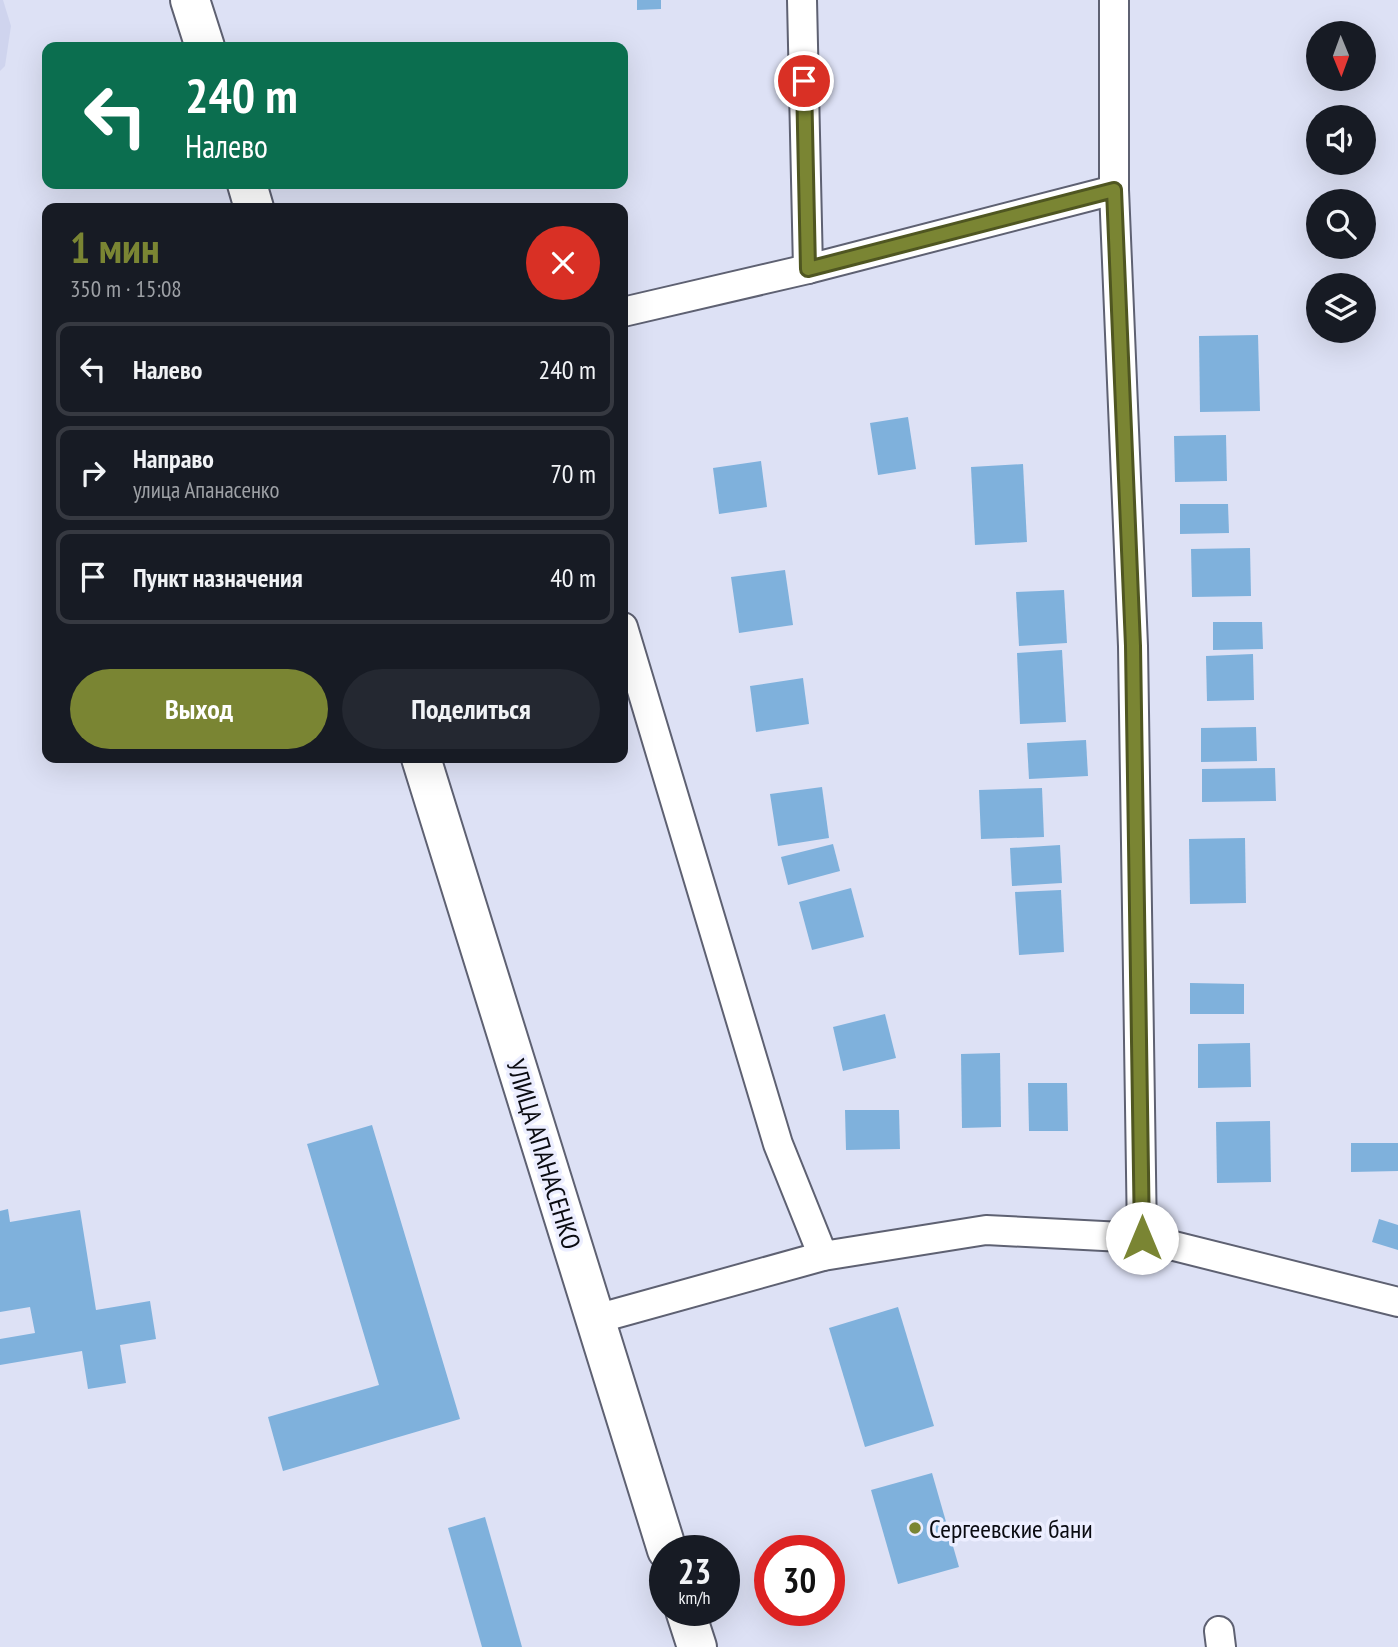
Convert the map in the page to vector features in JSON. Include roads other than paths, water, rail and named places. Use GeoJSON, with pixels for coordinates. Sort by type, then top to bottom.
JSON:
{"type":"FeatureCollection","features":[{"type":"Feature","properties":{"kind":"main road"},"geometry":{"type":"LineString","coordinates":[[190,0],[203,42]]}},
{"type":"Feature","properties":{"kind":"main road","name":"УЛИЦА АПАНАСЕНКО"},"geometry":{"type":"LineString","coordinates":[[423,763],[662,1535]]}},
{"type":"Feature","properties":{"kind":"main road"},"geometry":{"type":"LineString","coordinates":[[690,1626],[697,1647]]}},
{"type":"Feature","properties":{"kind":"street"},"geometry":{"type":"LineString","coordinates":[[802,0],[808,269]]}},
{"type":"Feature","properties":{"kind":"street"},"geometry":{"type":"LineString","coordinates":[[1114,0],[1114,190],[1133,646],[1142,1238]]}},
{"type":"Feature","properties":{"kind":"street"},"geometry":{"type":"LineString","coordinates":[[628,311],[808,269],[1114,190]]}},
{"type":"Feature","properties":{"kind":"street"},"geometry":{"type":"LineString","coordinates":[[628,644],[778,1144],[823,1256]]}},
{"type":"Feature","properties":{"kind":"street"},"geometry":{"type":"LineString","coordinates":[[596,1319],[823,1256],[986,1230],[1142,1238],[1398,1302]]}},
{"type":"Feature","properties":{"kind":"place","name":"Сергеевские бани"},"geometry":{"type":"Point","coordinates":[915,1528]}}]}
